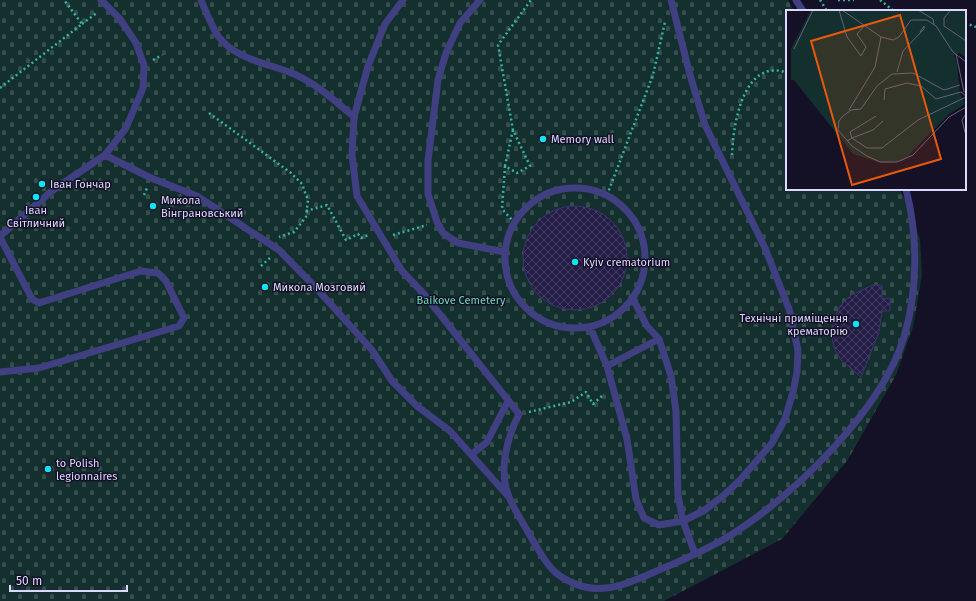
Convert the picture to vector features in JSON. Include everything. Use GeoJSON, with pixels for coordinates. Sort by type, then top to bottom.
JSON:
{"type":"FeatureCollection","features":[{"type":"Feature","properties":{"kind":"lane"},"geometry":{"type":"LineString","coordinates":[[201,0],[218,35],[227,46],[253,60],[300,78],[319,88],[354,117]]}},
{"type":"Feature","properties":{"kind":"lane"},"geometry":{"type":"LineString","coordinates":[[403,0],[385,24],[368,66],[354,117],[352,155],[357,196],[402,271],[423,293],[518,414],[509,434],[504,473],[509,497]]}},
{"type":"Feature","properties":{"kind":"lane"},"geometry":{"type":"LineString","coordinates":[[480,0],[460,23],[446,54],[438,80],[428,161],[428,194],[437,222],[443,233],[458,243],[505,252]]}},
{"type":"Feature","properties":{"kind":"lane"},"geometry":{"type":"LineString","coordinates":[[590,327],[607,366],[628,439],[636,499],[644,518],[659,525],[683,521],[705,510],[735,485],[772,443],[785,419],[794,392],[798,350],[789,309],[765,248],[705,125],[690,75],[671,0]]}},
{"type":"Feature","properties":{"kind":"lane"},"geometry":{"type":"LineString","coordinates":[[796,0],[802,10]]}},
{"type":"Feature","properties":{"kind":"lane"},"geometry":{"type":"LineString","coordinates":[[0,372],[40,368],[179,326],[184,318],[166,281],[158,273],[141,271],[39,303],[32,298],[0,237],[53,190],[105,155],[126,128],[143,88],[144,65],[136,43],[120,19],[104,3]]}},
{"type":"Feature","properties":{"kind":"lane"},"geometry":{"type":"LineString","coordinates":[[105,155],[151,178],[197,196],[279,250],[317,289],[372,350],[392,381],[417,406],[450,430],[509,497],[529,534],[554,571],[567,580],[586,587],[607,589],[628,582],[695,554],[731,535],[769,507],[823,459],[854,423],[883,384],[904,338],[910,311],[914,281],[911,208],[906,190]]}},
{"type":"Feature","properties":{"kind":"lane"},"geometry":{"type":"LineString","coordinates":[[566,188],[587,188],[607,195],[624,208],[637,225],[644,246],[644,267],[638,288],[626,306],[610,319],[590,327],[568,328],[547,323],[528,311],[514,294],[506,274],[505,252],[508,237],[514,222],[527,206],[545,194],[566,188]]}},
{"type":"Feature","properties":{"kind":"lane"},"geometry":{"type":"LineString","coordinates":[[632,297],[647,326],[659,339],[671,376],[676,411],[678,495],[683,521],[695,554]]}},
{"type":"Feature","properties":{"kind":"lane"},"geometry":{"type":"LineString","coordinates":[[607,366],[659,339]]}},
{"type":"Feature","properties":{"kind":"lane"},"geometry":{"type":"LineString","coordinates":[[472,454],[487,442],[508,401]]}},
{"type":"Feature","properties":{"kind":"path"},"geometry":{"type":"LineString","coordinates":[[64,0],[82,24]]}},
{"type":"Feature","properties":{"kind":"path"},"geometry":{"type":"LineString","coordinates":[[505,166],[517,173],[530,166],[514,130],[498,45],[531,0]]}},
{"type":"Feature","properties":{"kind":"path"},"geometry":{"type":"LineString","coordinates":[[820,0],[826,10]]}},
{"type":"Feature","properties":{"kind":"path"},"geometry":{"type":"LineString","coordinates":[[838,0],[854,0]]}},
{"type":"Feature","properties":{"kind":"path"},"geometry":{"type":"LineString","coordinates":[[880,0],[893,10]]}},
{"type":"Feature","properties":{"kind":"path"},"geometry":{"type":"LineString","coordinates":[[0,88],[82,24],[104,3]]}},
{"type":"Feature","properties":{"kind":"path"},"geometry":{"type":"LineString","coordinates":[[607,195],[653,75],[665,18]]}},
{"type":"Feature","properties":{"kind":"path"},"geometry":{"type":"LineString","coordinates":[[966,23],[976,26]]}},
{"type":"Feature","properties":{"kind":"path"},"geometry":{"type":"LineString","coordinates":[[732,156],[732,142],[738,114],[749,84],[761,73],[773,70],[786,74]]}},
{"type":"Feature","properties":{"kind":"path"},"geometry":{"type":"LineString","coordinates":[[209,113],[291,173],[302,184],[308,200],[306,217],[294,232],[275,238]]}},
{"type":"Feature","properties":{"kind":"path"},"geometry":{"type":"LineString","coordinates":[[514,130],[505,166],[502,209],[514,222]]}},
{"type":"Feature","properties":{"kind":"path"},"geometry":{"type":"LineString","coordinates":[[306,211],[327,205],[346,240],[358,234],[361,238],[367,235]]}},
{"type":"Feature","properties":{"kind":"path"},"geometry":{"type":"LineString","coordinates":[[404,233],[422,227]]}},
{"type":"Feature","properties":{"kind":"path"},"geometry":{"type":"LineString","coordinates":[[534,411],[571,402],[586,392],[593,404],[604,394],[602,389]]}},
{"type":"Feature","properties":{"kind":"green space","name":"Baikove Cemetery"},"geometry":{"type":"Polygon","coordinates":[[[0,0],[788,0],[793,10],[786,10],[786,190],[900,190],[905,199],[920,239],[922,275],[913,327],[896,375],[847,461],[782,539],[664,601],[0,601],[0,0]]]}},
{"type":"Feature","properties":{"kind":"building","name":"Kyiv crematorium"},"geometry":{"type":"Polygon","coordinates":[[[575,206],[595,210],[612,221],[623,238],[627,258],[623,278],[612,295],[595,306],[575,310],[555,306],[538,295],[527,278],[523,258],[527,238],[538,221],[555,210],[575,206]]]}},
{"type":"Feature","properties":{"kind":"building","name":"Технічні приміщення крематорію"},"geometry":{"type":"Polygon","coordinates":[[[873,285],[882,285],[882,299],[890,298],[890,311],[882,311],[879,332],[861,377],[841,360],[834,348],[831,331],[834,318],[841,305],[851,295],[873,285]]]}},
{"type":"Feature","properties":{"kind":"place","name":"Memory wall"},"geometry":{"type":"Point","coordinates":[543,139]}},
{"type":"Feature","properties":{"kind":"place","name":"Іван Гончар"},"geometry":{"type":"Point","coordinates":[42,184]}},
{"type":"Feature","properties":{"kind":"place","name":"Іван Світличний"},"geometry":{"type":"Point","coordinates":[36,197]}},
{"type":"Feature","properties":{"kind":"place","name":"Микола Вінграновський"},"geometry":{"type":"Point","coordinates":[153,206]}},
{"type":"Feature","properties":{"kind":"place","name":"Kyiv crematorium"},"geometry":{"type":"Point","coordinates":[575,262]}},
{"type":"Feature","properties":{"kind":"place","name":"Микола Мозговий"},"geometry":{"type":"Point","coordinates":[265,287]}},
{"type":"Feature","properties":{"kind":"place","name":"Технічні приміщення крематорію"},"geometry":{"type":"Point","coordinates":[856,324]}},
{"type":"Feature","properties":{"kind":"place","name":"to Polish legionnaires"},"geometry":{"type":"Point","coordinates":[48,469]}}]}
